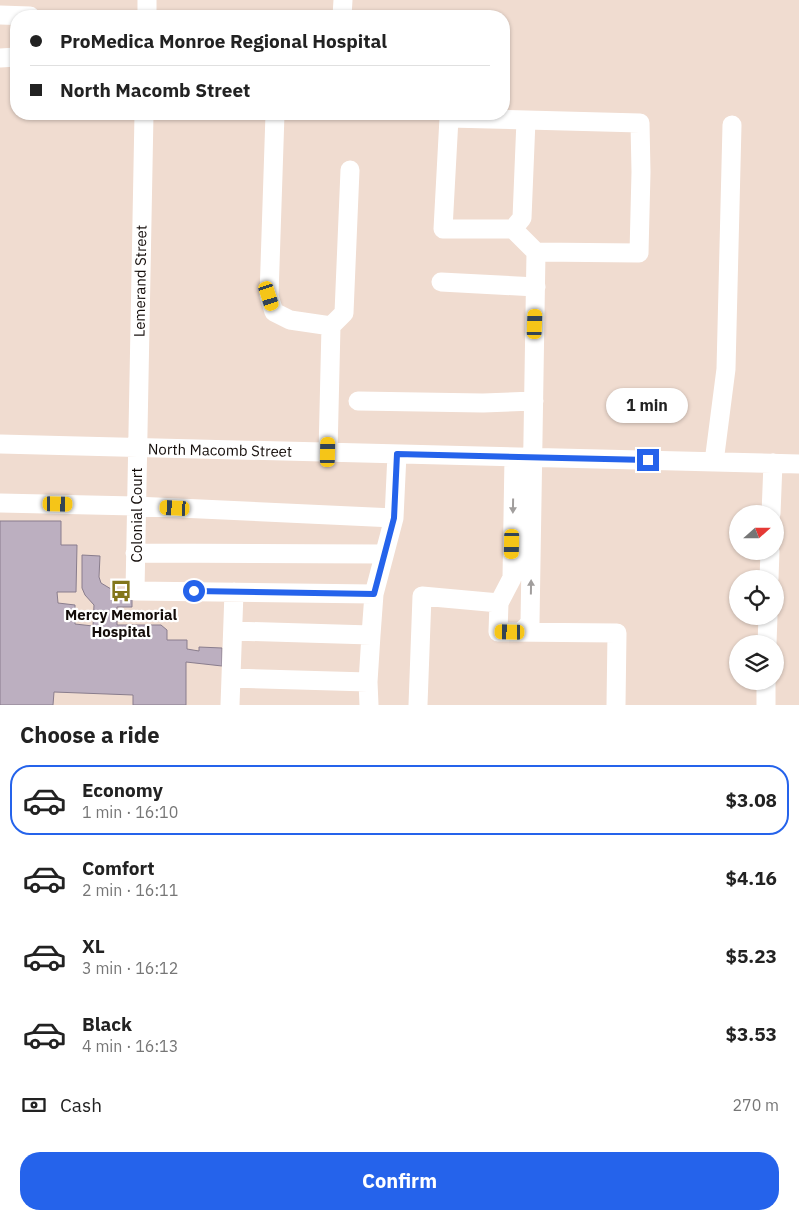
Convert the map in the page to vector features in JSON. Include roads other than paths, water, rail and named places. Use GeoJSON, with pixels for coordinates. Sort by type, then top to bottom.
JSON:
{"type":"FeatureCollection","features":[{"type":"Feature","properties":{"kind":"street","name":"Lemerand Street"},"geometry":{"type":"LineString","coordinates":[[136,448],[144,120]]}},
{"type":"Feature","properties":{"kind":"street"},"geometry":{"type":"LineString","coordinates":[[275,120],[269,296],[274,312],[290,320],[331,326]]}},
{"type":"Feature","properties":{"kind":"street"},"geometry":{"type":"LineString","coordinates":[[449,120],[443,229],[512,229],[536,252],[639,253],[640,123],[510,120]]}},
{"type":"Feature","properties":{"kind":"street"},"geometry":{"type":"LineString","coordinates":[[512,229],[522,218],[526,120]]}},
{"type":"Feature","properties":{"kind":"street"},"geometry":{"type":"LineString","coordinates":[[714,462],[726,369],[732,125]]}},
{"type":"Feature","properties":{"kind":"street"},"geometry":{"type":"LineString","coordinates":[[328,452],[331,326],[344,313],[350,170]]}},
{"type":"Feature","properties":{"kind":"street"},"geometry":{"type":"LineString","coordinates":[[521,632],[530,623],[536,252]]}},
{"type":"Feature","properties":{"kind":"street"},"geometry":{"type":"LineString","coordinates":[[441,282],[536,287]]}},
{"type":"Feature","properties":{"kind":"street"},"geometry":{"type":"LineString","coordinates":[[358,401],[483,403],[534,401]]}},
{"type":"Feature","properties":{"kind":"street","name":"North Macomb Street"},"geometry":{"type":"LineString","coordinates":[[0,444],[799,464]]}},
{"type":"Feature","properties":{"kind":"street","name":"Colonial Court"},"geometry":{"type":"LineString","coordinates":[[136,448],[135,591],[374,594]]}},
{"type":"Feature","properties":{"kind":"street"},"geometry":{"type":"LineString","coordinates":[[369,705],[368,682],[374,594],[394,518],[397,454]]}},
{"type":"Feature","properties":{"kind":"street"},"geometry":{"type":"LineString","coordinates":[[514,457],[512,578],[498,603],[498,632],[617,632],[616,705]]}},
{"type":"Feature","properties":{"kind":"street"},"geometry":{"type":"LineString","coordinates":[[771,505],[772,463]]}},
{"type":"Feature","properties":{"kind":"street"},"geometry":{"type":"LineString","coordinates":[[0,503],[136,506],[394,518]]}},
{"type":"Feature","properties":{"kind":"street"},"geometry":{"type":"LineString","coordinates":[[135,553],[384,554]]}},
{"type":"Feature","properties":{"kind":"street"},"geometry":{"type":"LineString","coordinates":[[230,705],[234,592]]}},
{"type":"Feature","properties":{"kind":"street"},"geometry":{"type":"LineString","coordinates":[[418,705],[422,596],[498,603]]}},
{"type":"Feature","properties":{"kind":"street"},"geometry":{"type":"LineString","coordinates":[[233,631],[371,634]]}},
{"type":"Feature","properties":{"kind":"street"},"geometry":{"type":"LineString","coordinates":[[231,678],[368,682]]}},
{"type":"Feature","properties":{"kind":"street"},"geometry":{"type":"LineString","coordinates":[[766,690],[766,705]]}},
{"type":"Feature","properties":{"kind":"place","name":"Mercy Memorial Hospital"},"geometry":{"type":"Point","coordinates":[121,591]}}]}
